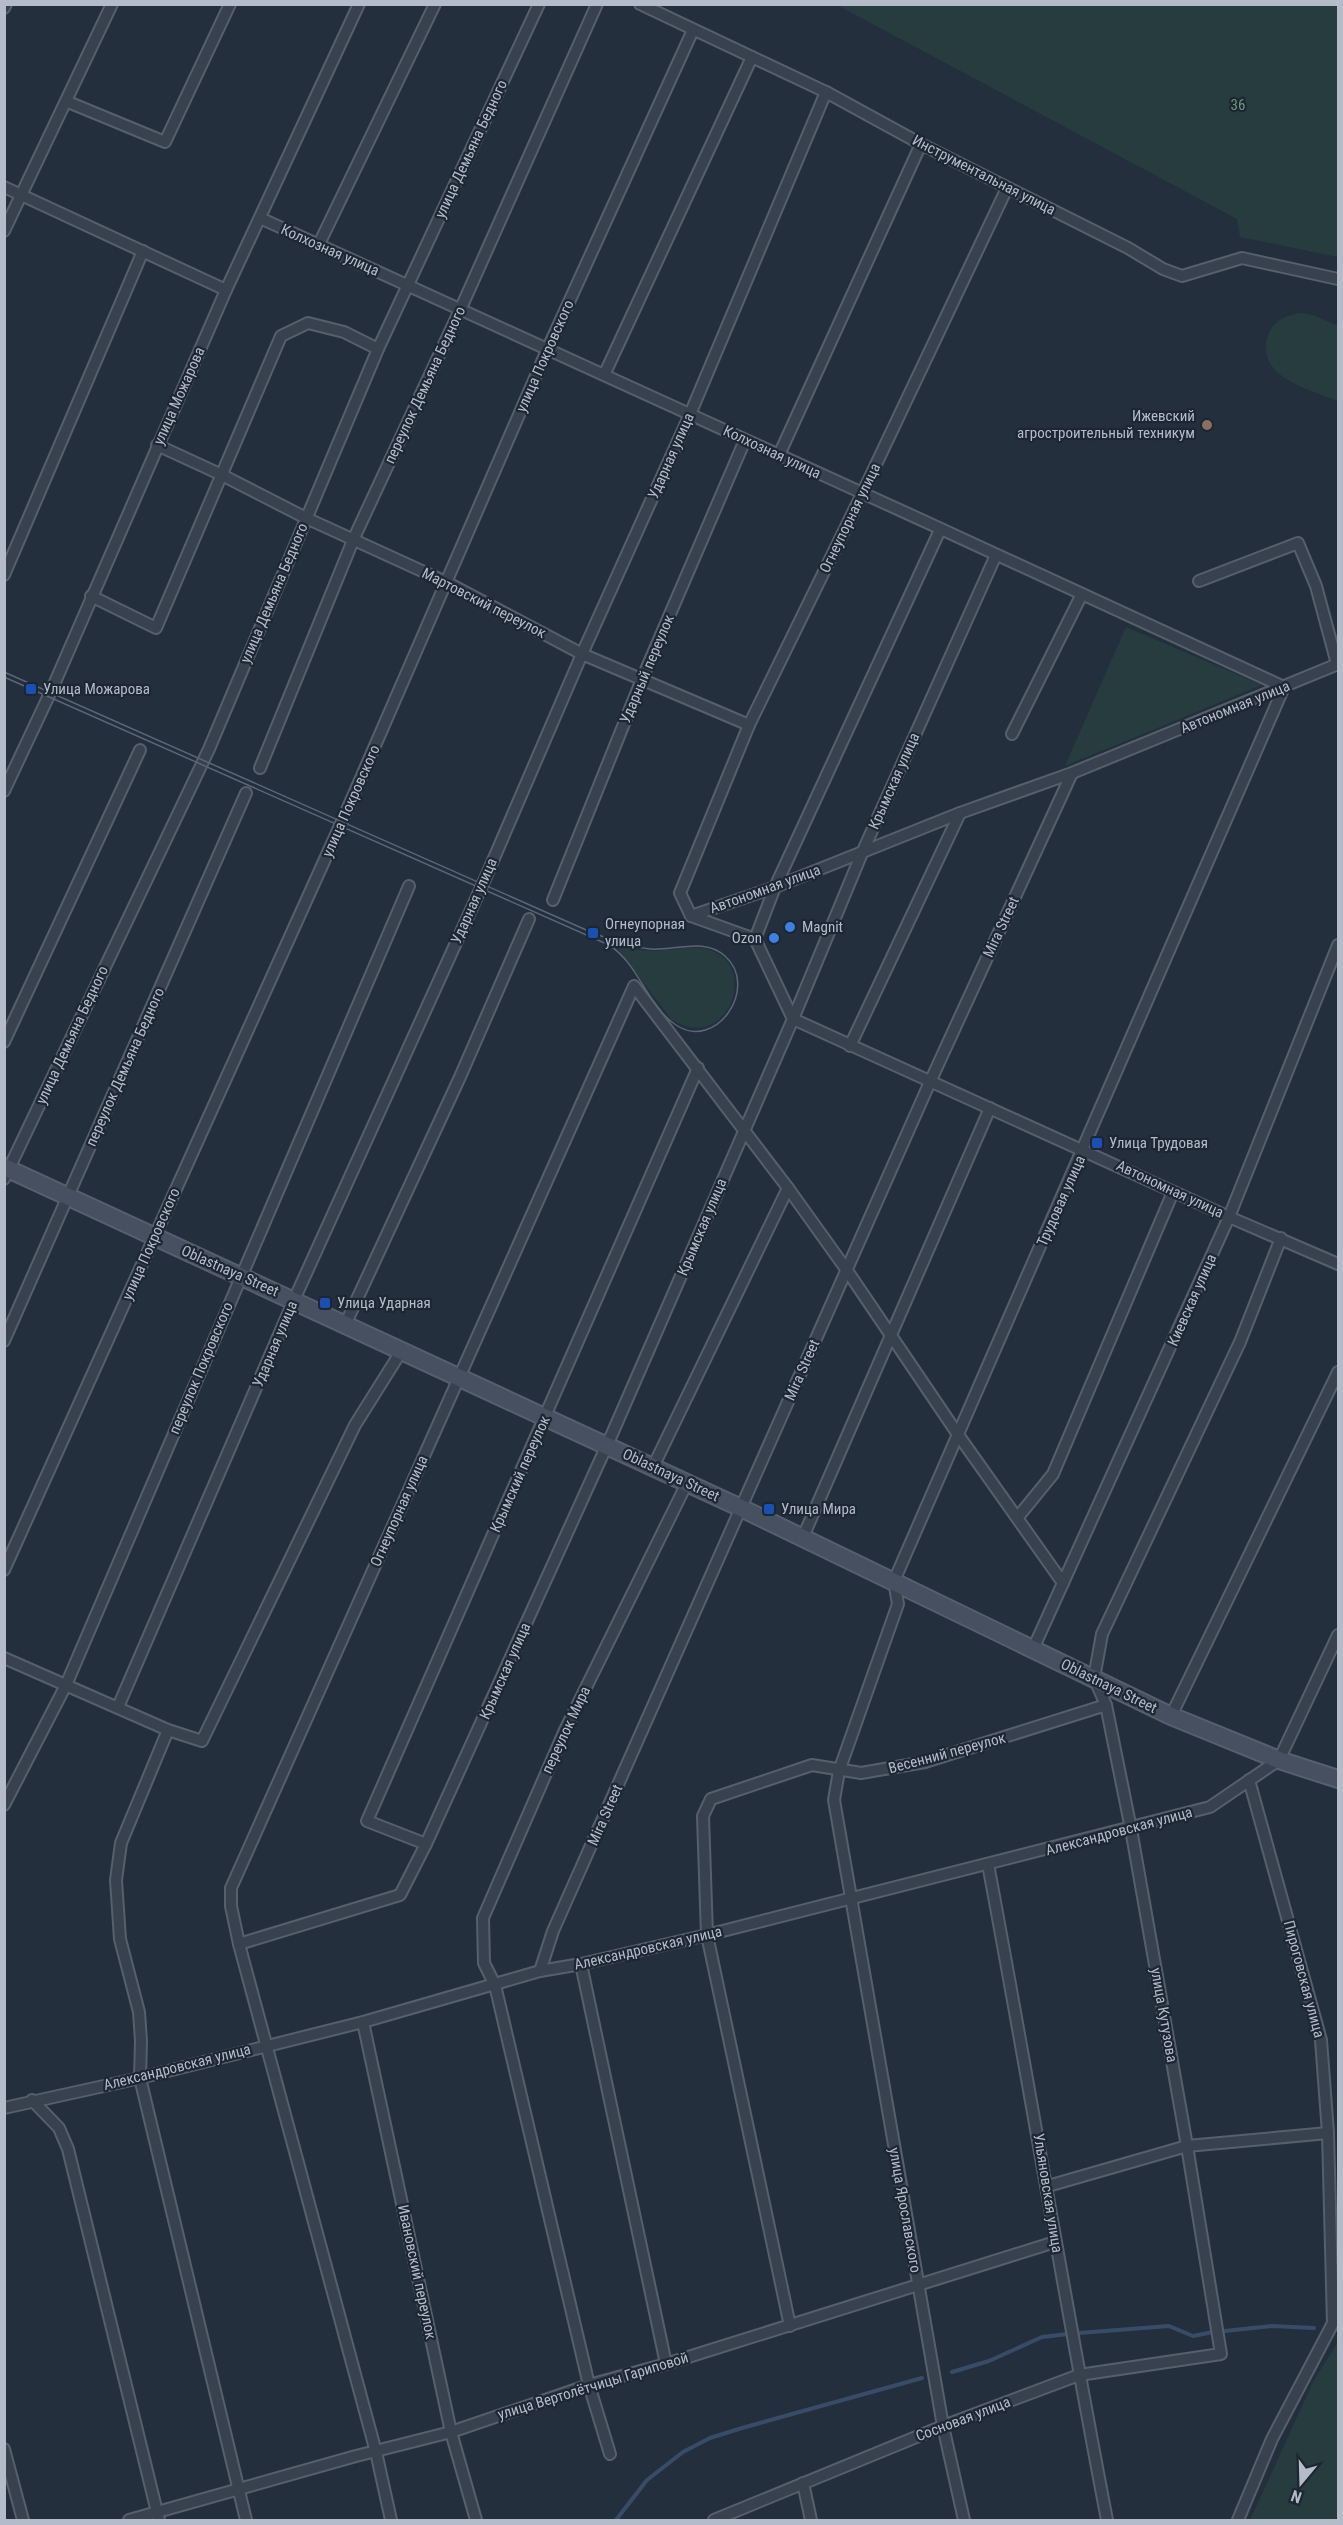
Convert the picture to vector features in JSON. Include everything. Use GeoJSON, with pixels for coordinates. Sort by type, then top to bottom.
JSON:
{"type":"FeatureCollection","features":[{"type":"Feature","properties":{"kind":"main road","name":"Oblastnaya Street"},"geometry":{"type":"LineString","coordinates":[[6,1172],[68,1197],[607,1445],[803,1537],[1171,1716],[1279,1760],[1338,1779]]}},
{"type":"Feature","properties":{"kind":"street"},"geometry":{"type":"LineString","coordinates":[[4,231],[68,102],[112,4]]}},
{"type":"Feature","properties":{"kind":"street"},"geometry":{"type":"LineString","coordinates":[[68,102],[165,142],[230,4]]}},
{"type":"Feature","properties":{"kind":"street","name":"улица Можарова"},"geometry":{"type":"LineString","coordinates":[[4,791],[52,689],[226,290],[359,4]]}},
{"type":"Feature","properties":{"kind":"street"},"geometry":{"type":"LineString","coordinates":[[319,244],[435,4]]}},
{"type":"Feature","properties":{"kind":"street","name":"улица Демьяна Бедного"},"geometry":{"type":"LineString","coordinates":[[6,1172],[209,749],[407,284],[539,4]]}},
{"type":"Feature","properties":{"kind":"street","name":"переулок Демьяна Бедного"},"geometry":{"type":"LineString","coordinates":[[260,768],[354,538],[461,308],[597,4]]}},
{"type":"Feature","properties":{"kind":"street","name":"Инструментальная улица"},"geometry":{"type":"LineString","coordinates":[[640,4],[826,93],[1006,188],[1128,248],[1163,269],[1182,276],[1242,258],[1338,279]]}},
{"type":"Feature","properties":{"kind":"street","name":"улица Покровского"},"geometry":{"type":"LineString","coordinates":[[4,1570],[344,817],[548,348],[693,30]]}},
{"type":"Feature","properties":{"kind":"street"},"geometry":{"type":"LineString","coordinates":[[605,374],[752,57]]}},
{"type":"Feature","properties":{"kind":"street","name":"Ударная улица"},"geometry":{"type":"LineString","coordinates":[[118,1707],[294,1300],[485,879],[582,654],[691,412],[826,93]]}},
{"type":"Feature","properties":{"kind":"street"},"geometry":{"type":"LineString","coordinates":[[779,455],[921,144]]}},
{"type":"Feature","properties":{"kind":"street"},"geometry":{"type":"LineString","coordinates":[[4,187],[226,290]]}},
{"type":"Feature","properties":{"kind":"street","name":"Огнеупорная улица"},"geometry":{"type":"LineString","coordinates":[[691,916],[680,893],[749,725],[862,494],[1006,188]]}},
{"type":"Feature","properties":{"kind":"street","name":"Колхозная улица"},"geometry":{"type":"LineString","coordinates":[[260,218],[691,412],[745,440],[1284,687]]}},
{"type":"Feature","properties":{"kind":"street"},"geometry":{"type":"LineString","coordinates":[[4,575],[143,251]]}},
{"type":"Feature","properties":{"kind":"street"},"geometry":{"type":"LineString","coordinates":[[91,596],[156,628],[281,336],[308,323],[344,332],[378,350]]}},
{"type":"Feature","properties":{"kind":"street","name":"Ударный переулок"},"geometry":{"type":"LineString","coordinates":[[553,900],[642,679],[745,440]]}},
{"type":"Feature","properties":{"kind":"street","name":"Мартовский переулок"},"geometry":{"type":"LineString","coordinates":[[157,445],[222,474],[306,518],[446,582],[582,654],[749,725]]}},
{"type":"Feature","properties":{"kind":"street"},"geometry":{"type":"LineString","coordinates":[[794,1019],[755,939],[775,887],[940,530]]}},
{"type":"Feature","properties":{"kind":"street"},"geometry":{"type":"LineString","coordinates":[[1199,581],[1298,543],[1316,586],[1338,664]]}},
{"type":"Feature","properties":{"kind":"street","name":"Крымская улица"},"geometry":{"type":"LineString","coordinates":[[239,1944],[400,1895],[426,1845],[607,1445],[794,1019],[862,853],[996,555]]}},
{"type":"Feature","properties":{"kind":"street"},"geometry":{"type":"LineString","coordinates":[[1012,734],[1082,594]]}},
{"type":"Feature","properties":{"kind":"street","name":"Автономная улица"},"geometry":{"type":"LineString","coordinates":[[691,916],[775,887],[960,813],[1072,773],[1338,664]]}},
{"type":"Feature","properties":{"kind":"street","name":"Трудовая улица"},"geometry":{"type":"LineString","coordinates":[[894,1581],[1284,687]]}},
{"type":"Feature","properties":{"kind":"street"},"geometry":{"type":"LineString","coordinates":[[4,1042],[140,750]]}},
{"type":"Feature","properties":{"kind":"street","name":"Mira Street"},"geometry":{"type":"LineString","coordinates":[[540,1971],[553,1930],[846,1269],[1072,773]]}},
{"type":"Feature","properties":{"kind":"street","name":"переулок Демьяна Бедного"},"geometry":{"type":"LineString","coordinates":[[4,1341],[246,793]]}},
{"type":"Feature","properties":{"kind":"street"},"geometry":{"type":"LineString","coordinates":[[850,1046],[960,813]]}},
{"type":"Feature","properties":{"kind":"street","name":"переулок Покровского"},"geometry":{"type":"LineString","coordinates":[[4,1805],[66,1685],[409,886]]}},
{"type":"Feature","properties":{"kind":"street","name":"Автономная улица"},"geometry":{"type":"LineString","coordinates":[[691,916],[755,939]]}},
{"type":"Feature","properties":{"kind":"street"},"geometry":{"type":"LineString","coordinates":[[345,1325],[455,1088],[529,919]]}},
{"type":"Feature","properties":{"kind":"street","name":"Киевская улица"},"geometry":{"type":"LineString","coordinates":[[1033,1649],[1229,1217],[1338,945]]}},
{"type":"Feature","properties":{"kind":"street","name":"Огнеупорная улица"},"geometry":{"type":"LineString","coordinates":[[391,2520],[376,2452],[239,1944],[231,1906],[233,1880],[634,986],[698,1068]]}},
{"type":"Feature","properties":{"kind":"street","name":"Автономная улица"},"geometry":{"type":"LineString","coordinates":[[794,1019],[930,1082],[1084,1149],[1173,1192],[1338,1264]]}},
{"type":"Feature","properties":{"kind":"street"},"geometry":{"type":"LineString","coordinates":[[698,1068],[846,1269],[891,1338],[1063,1583]]}},
{"type":"Feature","properties":{"kind":"street","name":"Крымский переулок"},"geometry":{"type":"LineString","coordinates":[[426,1845],[367,1821],[698,1068]]}},
{"type":"Feature","properties":{"kind":"street"},"geometry":{"type":"LineString","coordinates":[[803,1537],[990,1108]]}},
{"type":"Feature","properties":{"kind":"street"},"geometry":{"type":"LineString","coordinates":[[653,1467],[788,1188]]}},
{"type":"Feature","properties":{"kind":"street"},"geometry":{"type":"LineString","coordinates":[[1018,1517],[1053,1474],[1173,1192]]}},
{"type":"Feature","properties":{"kind":"street"},"geometry":{"type":"LineString","coordinates":[[1094,1678],[1102,1634],[1240,1342],[1281,1239]]}},
{"type":"Feature","properties":{"kind":"street"},"geometry":{"type":"LineString","coordinates":[[4,1658],[168,1731],[202,1741],[355,1425],[402,1350]]}},
{"type":"Feature","properties":{"kind":"street"},"geometry":{"type":"LineString","coordinates":[[1171,1716],[1338,1372]]}},
{"type":"Feature","properties":{"kind":"street","name":"переулок Мира"},"geometry":{"type":"LineString","coordinates":[[610,2454],[589,2385],[495,1985],[484,1963],[483,1918],[565,1730],[687,1483]]}},
{"type":"Feature","properties":{"kind":"street","name":"улица Ярославского"},"geometry":{"type":"LineString","coordinates":[[894,1581],[898,1604],[839,1771],[834,1800],[943,2426],[964,2520]]}},
{"type":"Feature","properties":{"kind":"street"},"geometry":{"type":"LineString","coordinates":[[1279,1760],[1338,1635]]}},
{"type":"Feature","properties":{"kind":"street","name":"улица Кутузова"},"geometry":{"type":"LineString","coordinates":[[1094,1678],[1106,1705],[1131,1829],[1221,2354]]}},
{"type":"Feature","properties":{"kind":"street","name":"Весенний переулок"},"geometry":{"type":"LineString","coordinates":[[790,2326],[707,1935],[703,1816],[711,1799],[812,1765],[861,1773],[925,1762],[1106,1705]]}},
{"type":"Feature","properties":{"kind":"street"},"geometry":{"type":"LineString","coordinates":[[168,1731],[121,1843],[116,1880],[120,1939],[139,2012],[140,2078],[246,2520]]}},
{"type":"Feature","properties":{"kind":"street","name":"Александровская улица"},"geometry":{"type":"LineString","coordinates":[[4,2108],[140,2078],[363,2022],[540,1971],[707,1935],[1131,1829],[1210,1807],[1279,1760]]}},
{"type":"Feature","properties":{"kind":"street","name":"Пироговская улица"},"geometry":{"type":"LineString","coordinates":[[1238,2520],[1272,2439],[1333,2323],[1328,2133],[1321,2040],[1249,1780]]}},
{"type":"Feature","properties":{"kind":"street","name":"Ульяновская улица"},"geometry":{"type":"LineString","coordinates":[[988,1864],[1107,2520]]}},
{"type":"Feature","properties":{"kind":"street"},"geometry":{"type":"LineString","coordinates":[[581,1964],[666,2364]]}},
{"type":"Feature","properties":{"kind":"street","name":"Ивановский переулок"},"geometry":{"type":"LineString","coordinates":[[363,2022],[451,2432],[476,2520]]}},
{"type":"Feature","properties":{"kind":"street"},"geometry":{"type":"LineString","coordinates":[[32,2100],[59,2128],[68,2149],[158,2517]]}},
{"type":"Feature","properties":{"kind":"street"},"geometry":{"type":"LineString","coordinates":[[1048,2186],[1187,2146],[1328,2133]]}},
{"type":"Feature","properties":{"kind":"street","name":"улица Вертолётчицы Гариповой"},"geometry":{"type":"LineString","coordinates":[[129,2520],[158,2517],[238,2490],[451,2432],[589,2385],[790,2326],[1055,2242]]}},
{"type":"Feature","properties":{"kind":"street","name":"Сосновая улица"},"geometry":{"type":"LineString","coordinates":[[714,2520],[943,2426],[1079,2375],[1221,2354]]}},
{"type":"Feature","properties":{"kind":"street"},"geometry":{"type":"LineString","coordinates":[[4,2449],[23,2520]]}},
{"type":"Feature","properties":{"kind":"street"},"geometry":{"type":"LineString","coordinates":[[803,2483],[811,2520]]}},
{"type":"Feature","properties":{"kind":"green space","name":"36"},"geometry":{"type":"Polygon","coordinates":[[[837,5],[1338,5],[1338,257],[1240,237],[1237,219],[837,5]]]}},
{"type":"Feature","properties":{"kind":"green space"},"geometry":{"type":"Polygon","coordinates":[[[1300,313],[1313,315],[1338,326],[1338,401],[1288,380],[1269,362],[1266,350],[1268,336],[1273,326],[1280,320],[1300,313]]]}},
{"type":"Feature","properties":{"kind":"green space"},"geometry":{"type":"Polygon","coordinates":[[[1126,627],[1262,685],[1065,766],[1126,627]]]}},
{"type":"Feature","properties":{"kind":"green space"},"geometry":{"type":"Polygon","coordinates":[[[615,945],[652,951],[701,948],[717,953],[729,963],[734,977],[734,992],[729,1007],[719,1019],[706,1026],[690,1027],[671,1019],[615,945]]]}},
{"type":"Feature","properties":{"kind":"green space"},"geometry":{"type":"Polygon","coordinates":[[[1338,2342],[1338,2520],[1250,2520],[1314,2380],[1338,2342]]]}},
{"type":"Feature","properties":{"kind":"waterway"},"geometry":{"type":"LineString","coordinates":[[1079,2333],[1169,2326],[1193,2336],[1213,2332]]}},
{"type":"Feature","properties":{"kind":"waterway"},"geometry":{"type":"LineString","coordinates":[[1225,2331],[1272,2326],[1314,2328]]}},
{"type":"Feature","properties":{"kind":"waterway"},"geometry":{"type":"LineString","coordinates":[[952,2372],[989,2361],[1042,2337],[1068,2334]]}},
{"type":"Feature","properties":{"kind":"waterway"},"geometry":{"type":"LineString","coordinates":[[616,2520],[647,2480],[683,2452],[710,2438],[922,2378]]}},
{"type":"Feature","properties":{"kind":"tram line"},"geometry":{"type":"LineString","coordinates":[[4,672],[593,933],[621,943],[650,949],[699,946],[717,950],[735,969],[738,984],[735,999],[729,1012],[718,1023],[705,1030],[691,1031],[676,1025],[658,1007],[628,963],[609,945],[4,677]]}},
{"type":"Feature","properties":{"kind":"place","name":"Ижевский агростроительный техникум"},"geometry":{"type":"Point","coordinates":[1207,425]}},
{"type":"Feature","properties":{"kind":"place","name":"Улица Можарова"},"geometry":{"type":"Point","coordinates":[31,689]}},
{"type":"Feature","properties":{"kind":"place","name":"Magnit"},"geometry":{"type":"Point","coordinates":[790,927]}},
{"type":"Feature","properties":{"kind":"place","name":"Огнеупорная улица"},"geometry":{"type":"Point","coordinates":[593,933]}},
{"type":"Feature","properties":{"kind":"place","name":"Ozon"},"geometry":{"type":"Point","coordinates":[774,938]}},
{"type":"Feature","properties":{"kind":"place","name":"Улица Трудовая"},"geometry":{"type":"Point","coordinates":[1097,1143]}},
{"type":"Feature","properties":{"kind":"place","name":"Улица Ударная"},"geometry":{"type":"Point","coordinates":[325,1303]}},
{"type":"Feature","properties":{"kind":"place","name":"Улица Мира"},"geometry":{"type":"Point","coordinates":[769,1509]}}]}
